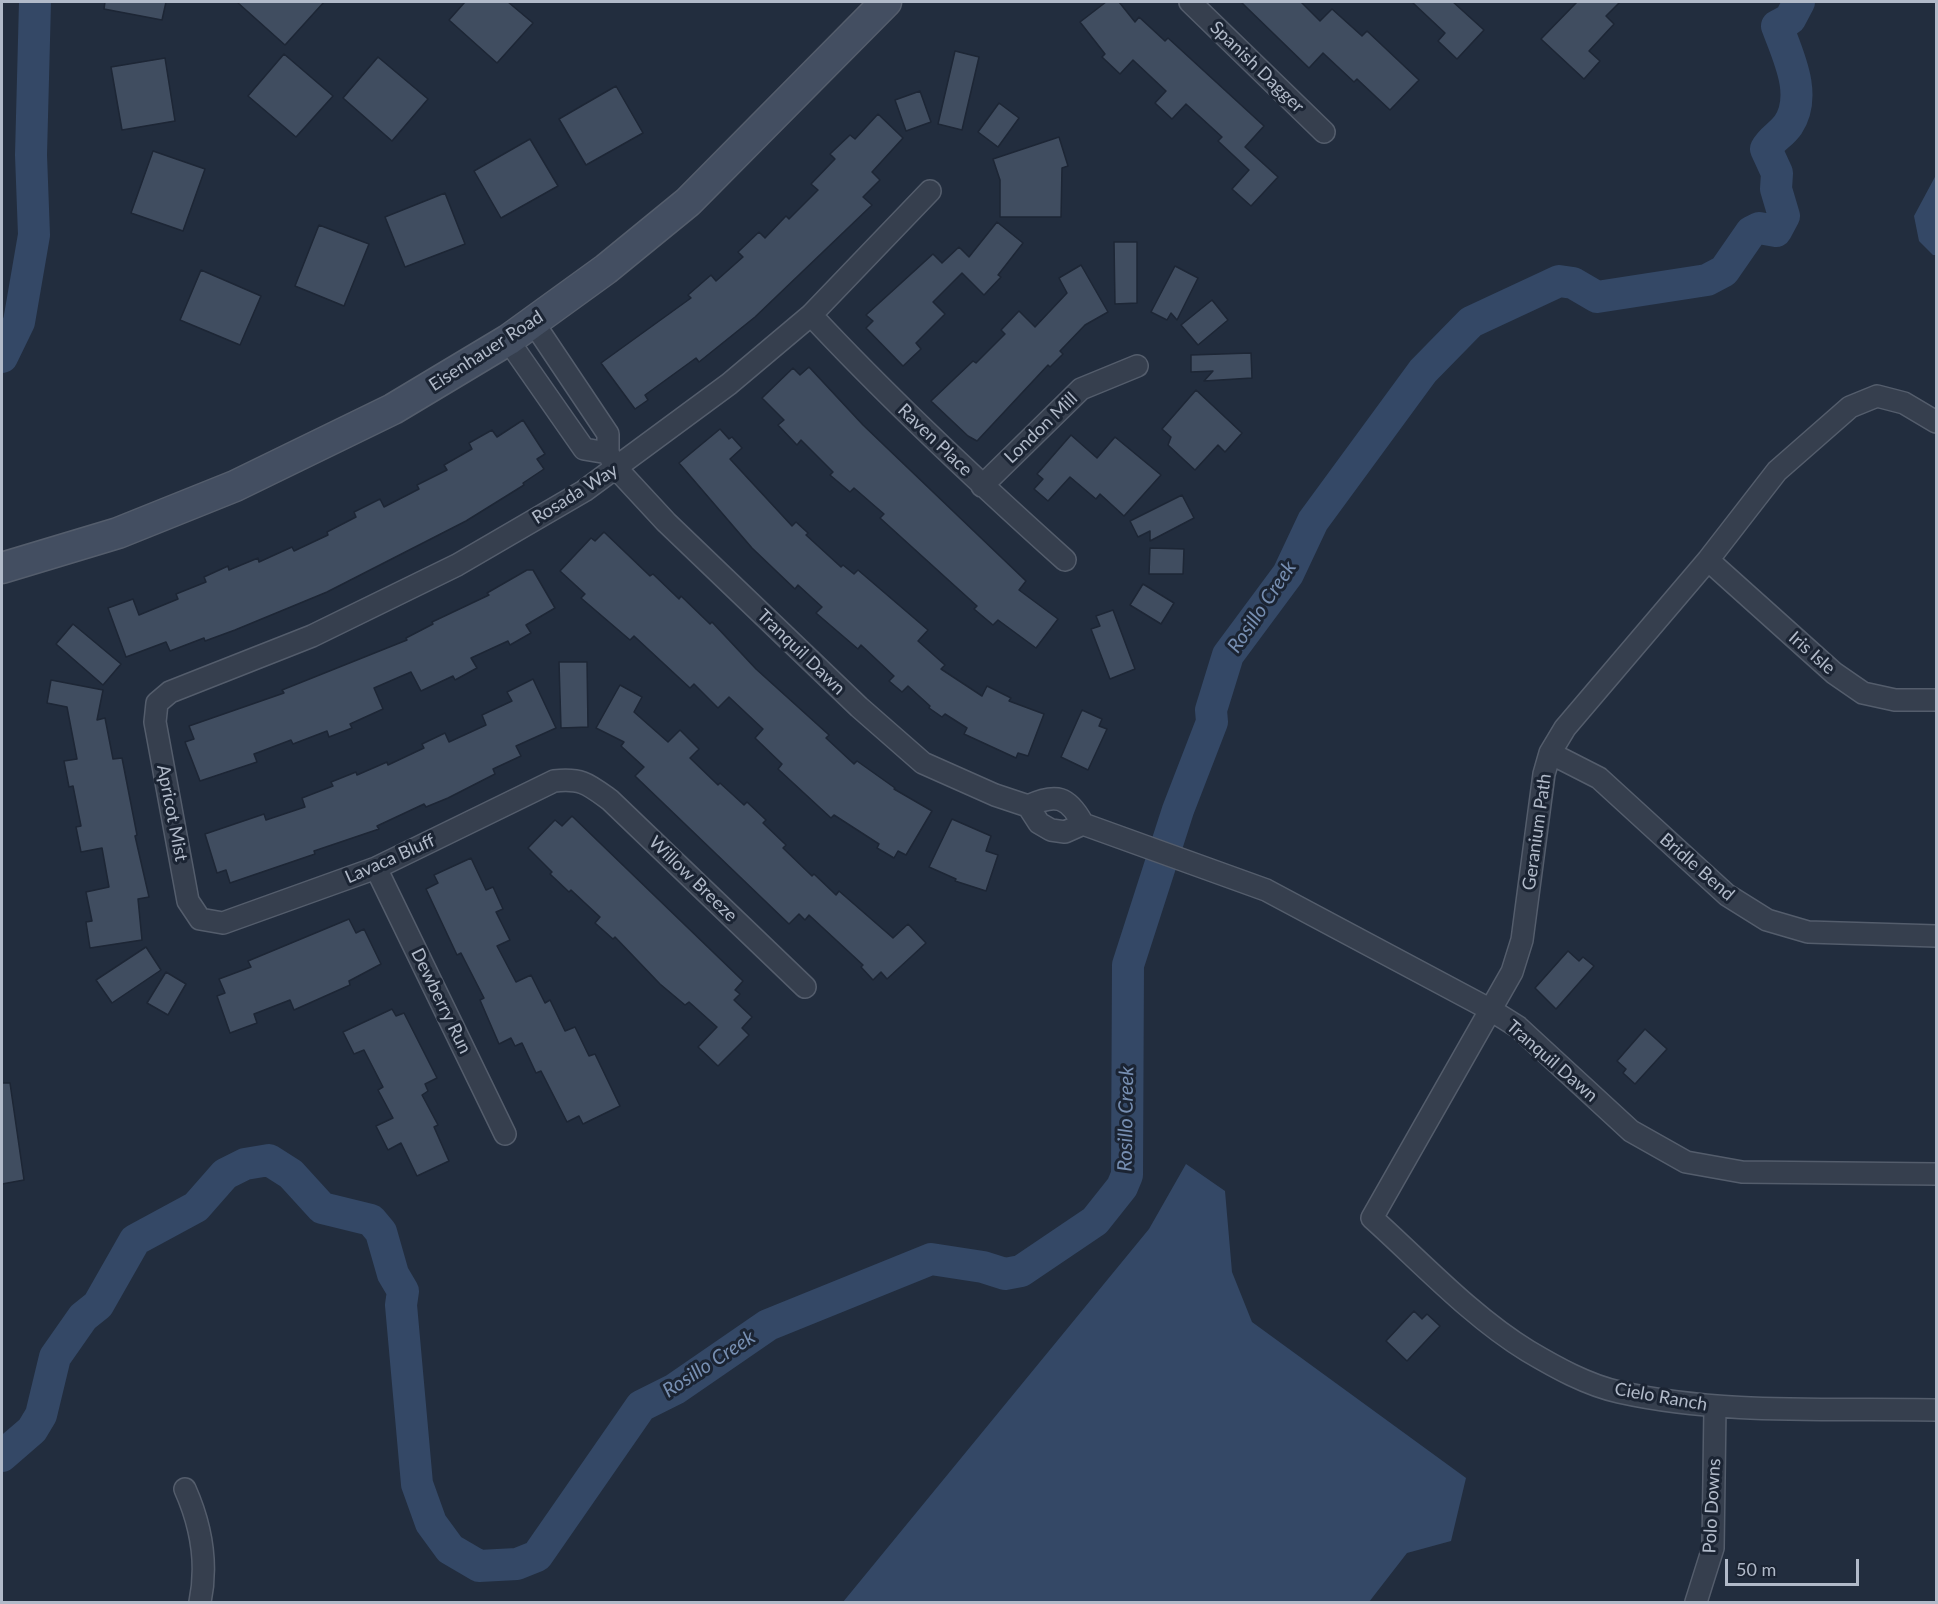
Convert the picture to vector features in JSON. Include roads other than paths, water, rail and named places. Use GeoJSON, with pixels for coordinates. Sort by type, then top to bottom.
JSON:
{"type":"FeatureCollection","features":[{"type":"Feature","properties":{"kind":"main road","name":"Eisenhauer Road"},"geometry":{"type":"LineString","coordinates":[[2,568],[118,533],[235,486],[393,409],[507,340],[606,269],[688,202],[886,2]]}},
{"type":"Feature","properties":{"kind":"street","name":"Spanish Dagger"},"geometry":{"type":"LineString","coordinates":[[1190,2],[1324,132]]}},
{"type":"Feature","properties":{"kind":"street","name":"Rosada Way"},"geometry":{"type":"LineString","coordinates":[[157,703],[170,692],[312,636],[457,565],[584,491],[612,460],[729,384],[811,315],[930,191]]}},
{"type":"Feature","properties":{"kind":"street","name":"Raven Place"},"geometry":{"type":"LineString","coordinates":[[811,315],[865,374],[982,486],[1065,560]]}},
{"type":"Feature","properties":{"kind":"street"},"geometry":{"type":"LineString","coordinates":[[533,322],[608,434],[612,460]]}},
{"type":"Feature","properties":{"kind":"street","name":"Tranquil Dawn"},"geometry":{"type":"LineString","coordinates":[[507,340],[584,449],[612,460],[666,522],[858,707],[923,763],[995,795],[1028,806],[1047,798],[1060,799],[1073,807],[1083,824],[1249,883],[1518,1027],[1631,1131],[1686,1162],[1742,1172],[1936,1174]]}},
{"type":"Feature","properties":{"kind":"street","name":"London Mill"},"geometry":{"type":"LineString","coordinates":[[982,486],[1081,389],[1137,366]]}},
{"type":"Feature","properties":{"kind":"street","name":"Geranium Path"},"geometry":{"type":"LineString","coordinates":[[1372,1218],[1512,972],[1522,940],[1544,774],[1550,753],[1565,728],[1708,560],[1777,471],[1850,407],[1877,396],[1904,403],[1936,422]]}},
{"type":"Feature","properties":{"kind":"street","name":"Iris Isle"},"geometry":{"type":"LineString","coordinates":[[1708,560],[1833,674],[1863,693],[1895,700],[1936,700]]}},
{"type":"Feature","properties":{"kind":"street","name":"Apricot Mist"},"geometry":{"type":"LineString","coordinates":[[157,703],[155,722],[189,900],[200,919]]}},
{"type":"Feature","properties":{"kind":"street","name":"Bridle Bend"},"geometry":{"type":"LineString","coordinates":[[1550,753],[1599,778],[1727,896],[1767,920],[1808,932],[1936,936]]}},
{"type":"Feature","properties":{"kind":"street","name":"Lavaca Bluff"},"geometry":{"type":"LineString","coordinates":[[200,919],[223,923],[376,868],[554,781],[575,779]]}},
{"type":"Feature","properties":{"kind":"street","name":"Willow Breeze"},"geometry":{"type":"LineString","coordinates":[[575,779],[588,784],[610,800],[805,987]]}},
{"type":"Feature","properties":{"kind":"street"},"geometry":{"type":"LineString","coordinates":[[1028,806],[1039,823],[1051,830],[1065,832],[1083,824]]}},
{"type":"Feature","properties":{"kind":"street","name":"Dewberry Run"},"geometry":{"type":"LineString","coordinates":[[376,868],[505,1134]]}},
{"type":"Feature","properties":{"kind":"street","name":"Cielo Ranch"},"geometry":{"type":"LineString","coordinates":[[1372,1218],[1475,1311],[1526,1350],[1575,1376],[1617,1392],[1715,1407],[1936,1410]]}},
{"type":"Feature","properties":{"kind":"street","name":"Polo Downs"},"geometry":{"type":"LineString","coordinates":[[1696,1602],[1713,1548],[1715,1407]]}},
{"type":"Feature","properties":{"kind":"street"},"geometry":{"type":"LineString","coordinates":[[185,1489],[196,1514],[202,1542],[203,1588],[200,1602]]}},
{"type":"Feature","properties":{"kind":"water"},"geometry":{"type":"Polygon","coordinates":[[[1936,175],[1936,255],[1933,255],[1919,241],[1914,216],[1936,175]]]}},
{"type":"Feature","properties":{"kind":"water"},"geometry":{"type":"Polygon","coordinates":[[[1186,1164],[1225,1191],[1232,1272],[1252,1322],[1466,1478],[1451,1541],[1407,1553],[1369,1602],[843,1602],[1149,1229],[1186,1164]]]}},
{"type":"Feature","properties":{"kind":"waterway"},"geometry":{"type":"LineString","coordinates":[[2,357],[19,322],[34,235],[31,155],[35,2]]}},
{"type":"Feature","properties":{"kind":"waterway","name":"Rosillo Creek"},"geometry":{"type":"LineString","coordinates":[[2,1456],[32,1430],[41,1415],[55,1357],[83,1317],[98,1305],[135,1240],[196,1207],[225,1174],[245,1164],[269,1160],[291,1174],[322,1208],[371,1220],[381,1232],[393,1274],[403,1291],[401,1305],[417,1484],[431,1523],[450,1549],[479,1566],[517,1564],[537,1556],[641,1406],[675,1389],[768,1325],[931,1259],[983,1267],[1005,1274],[1021,1271],[1095,1221],[1122,1187],[1127,1175],[1128,965],[1178,810],[1212,722],[1211,710],[1228,655],[1288,574],[1313,521],[1423,371],[1471,322],[1559,281],[1573,283],[1597,297],[1707,280],[1724,271],[1751,232],[1759,228],[1776,231],[1784,216],[1776,189],[1777,173],[1766,149],[1788,125],[1794,113],[1796,101],[1791,63],[1777,26],[1790,19],[1799,2]]}}]}
